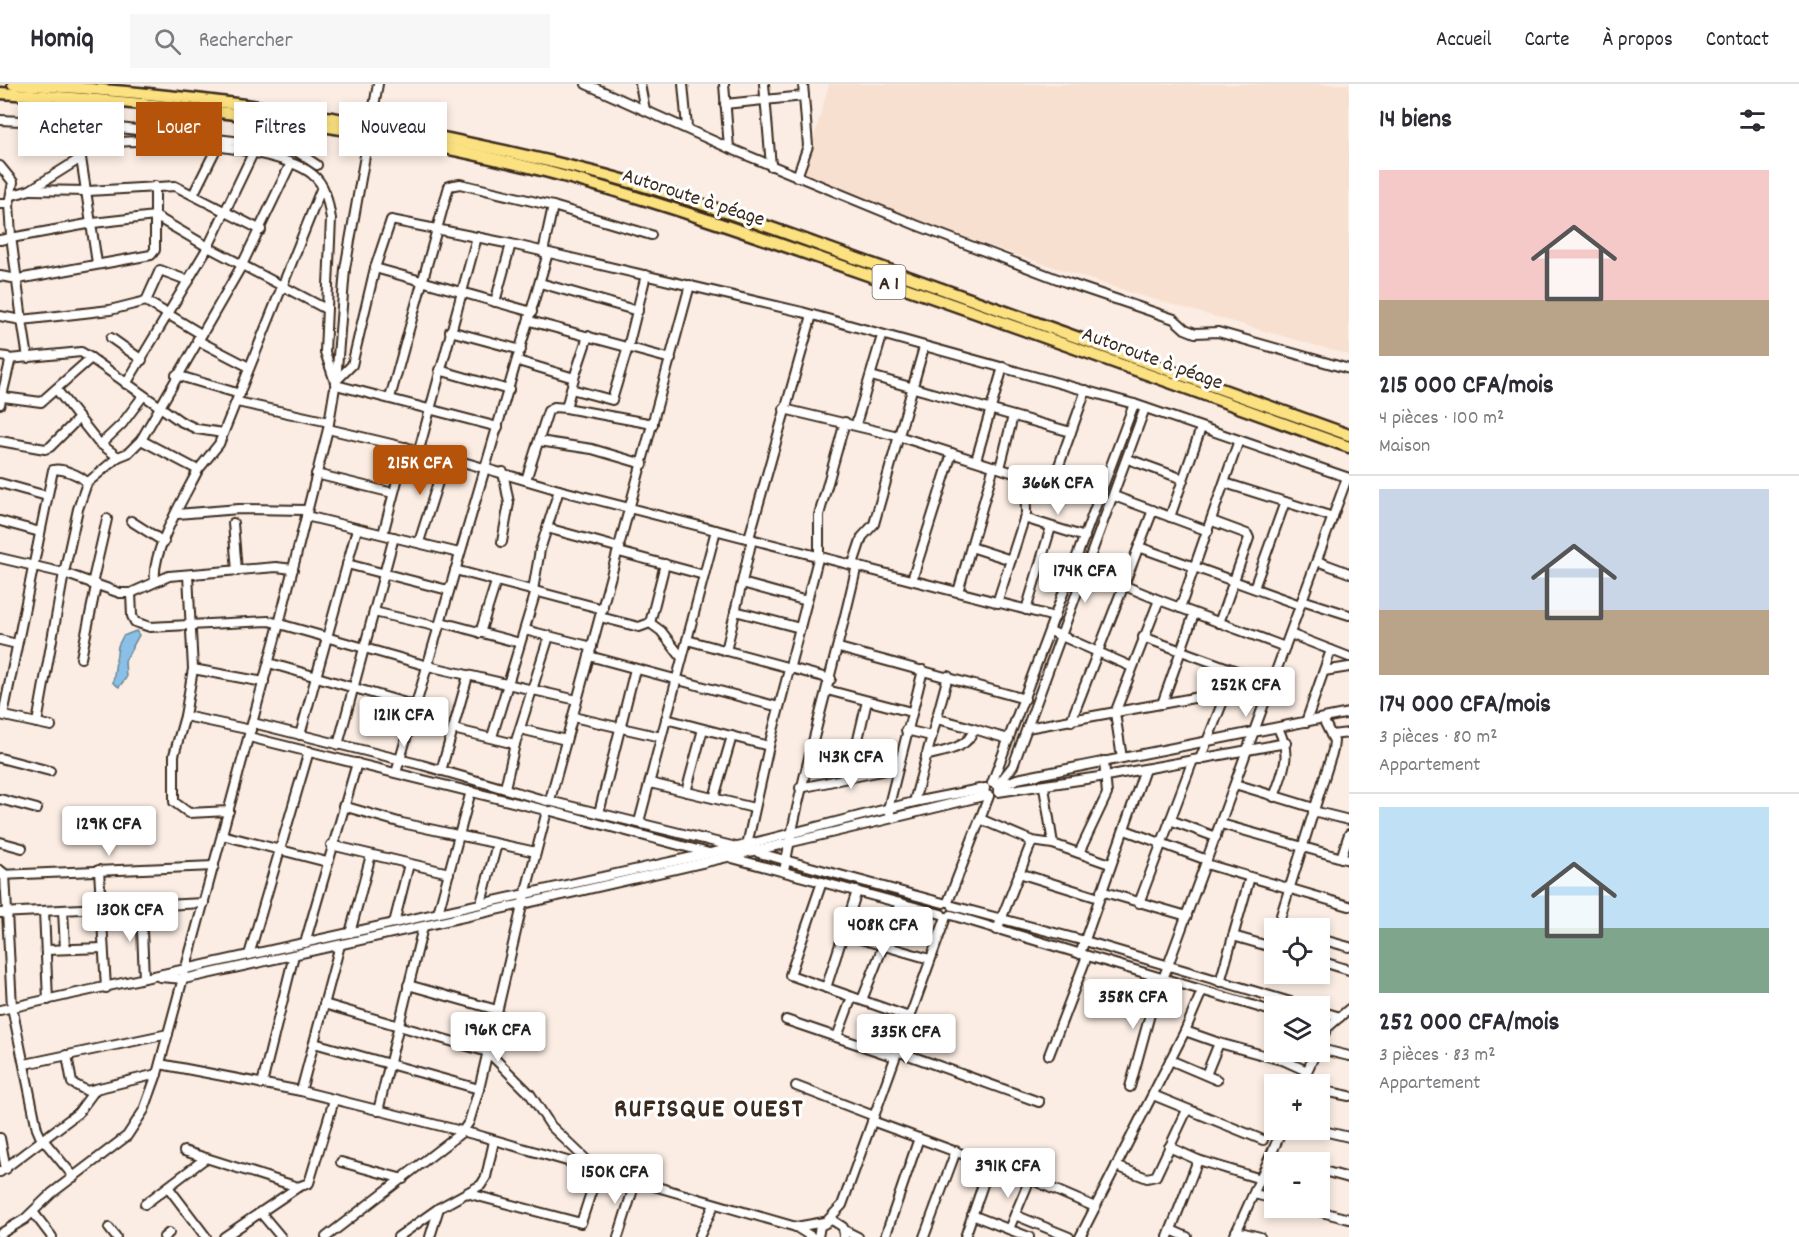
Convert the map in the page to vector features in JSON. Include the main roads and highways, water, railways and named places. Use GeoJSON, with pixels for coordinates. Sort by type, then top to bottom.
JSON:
{"type":"FeatureCollection","features":[{"type":"Feature","properties":{"kind":"highway","name":"A 1"},"geometry":{"type":"LineString","coordinates":[[14,84],[163,95],[318,114],[445,137],[608,176],[792,235],[1349,435]]}},
{"type":"Feature","properties":{"kind":"highway","name":"Autoroute à péage"},"geometry":{"type":"LineString","coordinates":[[0,93],[108,100],[282,119],[421,143],[529,167],[686,212],[1349,447]]}},
{"type":"Feature","properties":{"kind":"water"},"geometry":{"type":"Polygon","coordinates":[[[136,631],[139,635],[125,661],[126,678],[119,687],[113,683],[118,646],[123,636],[136,631]]]}},
{"type":"Feature","properties":{"kind":"district","name":"RUFISQUE OUEST"},"geometry":{"type":"Point","coordinates":[709,1107]}}]}
